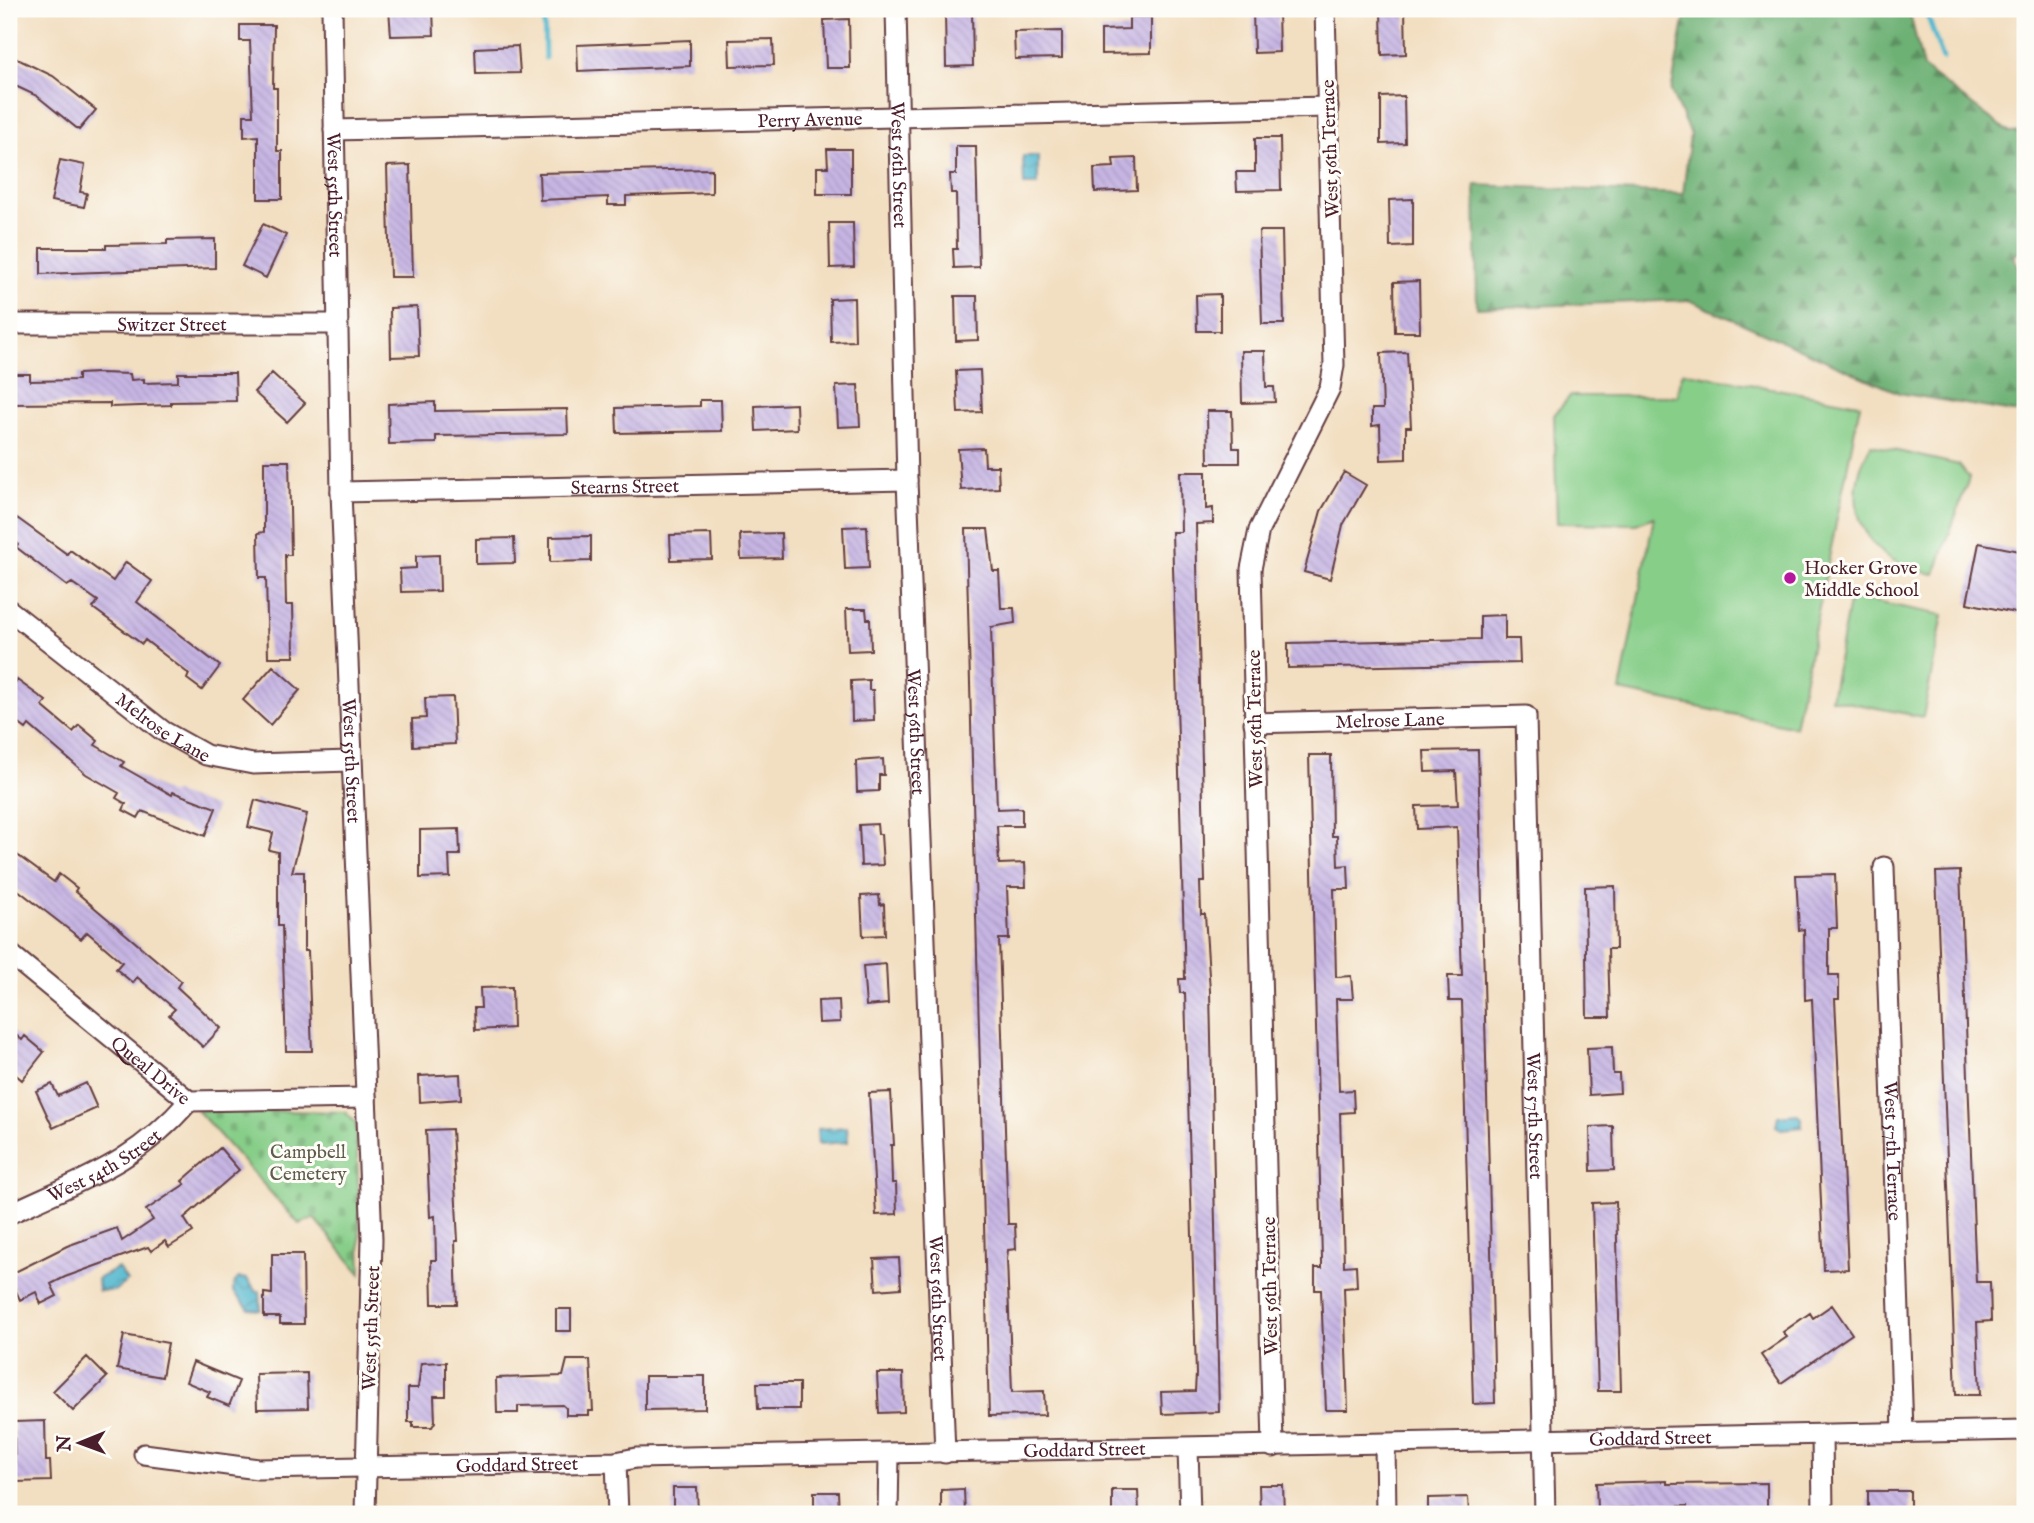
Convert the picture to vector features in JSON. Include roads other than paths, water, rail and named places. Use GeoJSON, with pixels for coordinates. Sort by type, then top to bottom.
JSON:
{"type":"FeatureCollection","features":[{"type":"Feature","properties":{"kind":"street","name":"West 55th Street"},"geometry":{"type":"LineString","coordinates":[[332,9],[341,492],[350,761],[372,1239],[365,1514]]}},
{"type":"Feature","properties":{"kind":"street","name":"West 56th Street"},"geometry":{"type":"LineString","coordinates":[[896,9],[907,480],[945,1453]]}},
{"type":"Feature","properties":{"kind":"street","name":"West 56th Terrace"},"geometry":{"type":"LineString","coordinates":[[1273,1447],[1251,569],[1259,530],[1329,388],[1334,365],[1325,9]]}},
{"type":"Feature","properties":{"kind":"street","name":"Perry Avenue"},"geometry":{"type":"LineString","coordinates":[[334,130],[1328,107]]}},
{"type":"Feature","properties":{"kind":"street","name":"Switzer Street"},"geometry":{"type":"LineString","coordinates":[[9,324],[336,324]]}},
{"type":"Feature","properties":{"kind":"street","name":"Stearns Street"},"geometry":{"type":"LineString","coordinates":[[341,492],[907,480]]}},
{"type":"Feature","properties":{"kind":"street","name":"Melrose Lane"},"geometry":{"type":"LineString","coordinates":[[9,610],[163,731],[206,755],[253,764],[350,761]]}},
{"type":"Feature","properties":{"kind":"street","name":"Melrose Lane"},"geometry":{"type":"LineString","coordinates":[[1254,723],[1526,716]]}},
{"type":"Feature","properties":{"kind":"street","name":"West 57th Street"},"geometry":{"type":"LineString","coordinates":[[1526,716],[1545,1514]]}},
{"type":"Feature","properties":{"kind":"street","name":"West 57th Terrace"},"geometry":{"type":"LineString","coordinates":[[1884,867],[1903,1432]]}},
{"type":"Feature","properties":{"kind":"street","name":"Queal Drive"},"geometry":{"type":"LineString","coordinates":[[9,953],[189,1101],[366,1098]]}},
{"type":"Feature","properties":{"kind":"street","name":"West 54th Street"},"geometry":{"type":"LineString","coordinates":[[9,1214],[93,1177],[134,1154],[189,1101]]}},
{"type":"Feature","properties":{"kind":"street","name":"Goddard Street"},"geometry":{"type":"LineString","coordinates":[[144,1454],[258,1469],[616,1462],[636,1458],[1188,1449],[2025,1430]]}},
{"type":"Feature","properties":{"kind":"street"},"geometry":{"type":"LineString","coordinates":[[1822,1434],[1824,1514]]}},
{"type":"Feature","properties":{"kind":"street"},"geometry":{"type":"LineString","coordinates":[[1385,1444],[1386,1514]]}},
{"type":"Feature","properties":{"kind":"street"},"geometry":{"type":"LineString","coordinates":[[1188,1449],[1190,1514]]}},
{"type":"Feature","properties":{"kind":"street"},"geometry":{"type":"LineString","coordinates":[[888,1455],[888,1514]]}},
{"type":"Feature","properties":{"kind":"street"},"geometry":{"type":"LineString","coordinates":[[616,1462],[618,1514]]}},
{"type":"Feature","properties":{"kind":"water"},"geometry":{"type":"Polygon","coordinates":[[[1023,156],[1038,156],[1038,185],[1024,185],[1023,156]]]}},
{"type":"Feature","properties":{"kind":"water"},"geometry":{"type":"Polygon","coordinates":[[[1798,1114],[1802,1118],[1802,1127],[1781,1129],[1776,1126],[1778,1116],[1798,1114]]]}},
{"type":"Feature","properties":{"kind":"water"},"geometry":{"type":"Polygon","coordinates":[[[847,1127],[848,1142],[818,1144],[817,1129],[847,1127]]]}},
{"type":"Feature","properties":{"kind":"water"},"geometry":{"type":"Polygon","coordinates":[[[118,1268],[127,1281],[114,1291],[98,1291],[97,1279],[118,1268]]]}},
{"type":"Feature","properties":{"kind":"water"},"geometry":{"type":"Polygon","coordinates":[[[239,1278],[247,1279],[257,1292],[260,1291],[261,1310],[249,1309],[233,1291],[234,1282],[239,1278]]]}},
{"type":"Feature","properties":{"kind":"waterway"},"geometry":{"type":"LineString","coordinates":[[544,9],[545,58]]}},
{"type":"Feature","properties":{"kind":"waterway"},"geometry":{"type":"LineString","coordinates":[[1925,9],[1943,59]]}},
{"type":"Feature","properties":{"kind":"place","name":"Hocker Grove Middle School"},"geometry":{"type":"Point","coordinates":[1790,578]}},
{"type":"Feature","properties":{"kind":"park label","name":"Campbell Cemetery"},"geometry":{"type":"Point","coordinates":[308,1162]}}]}
